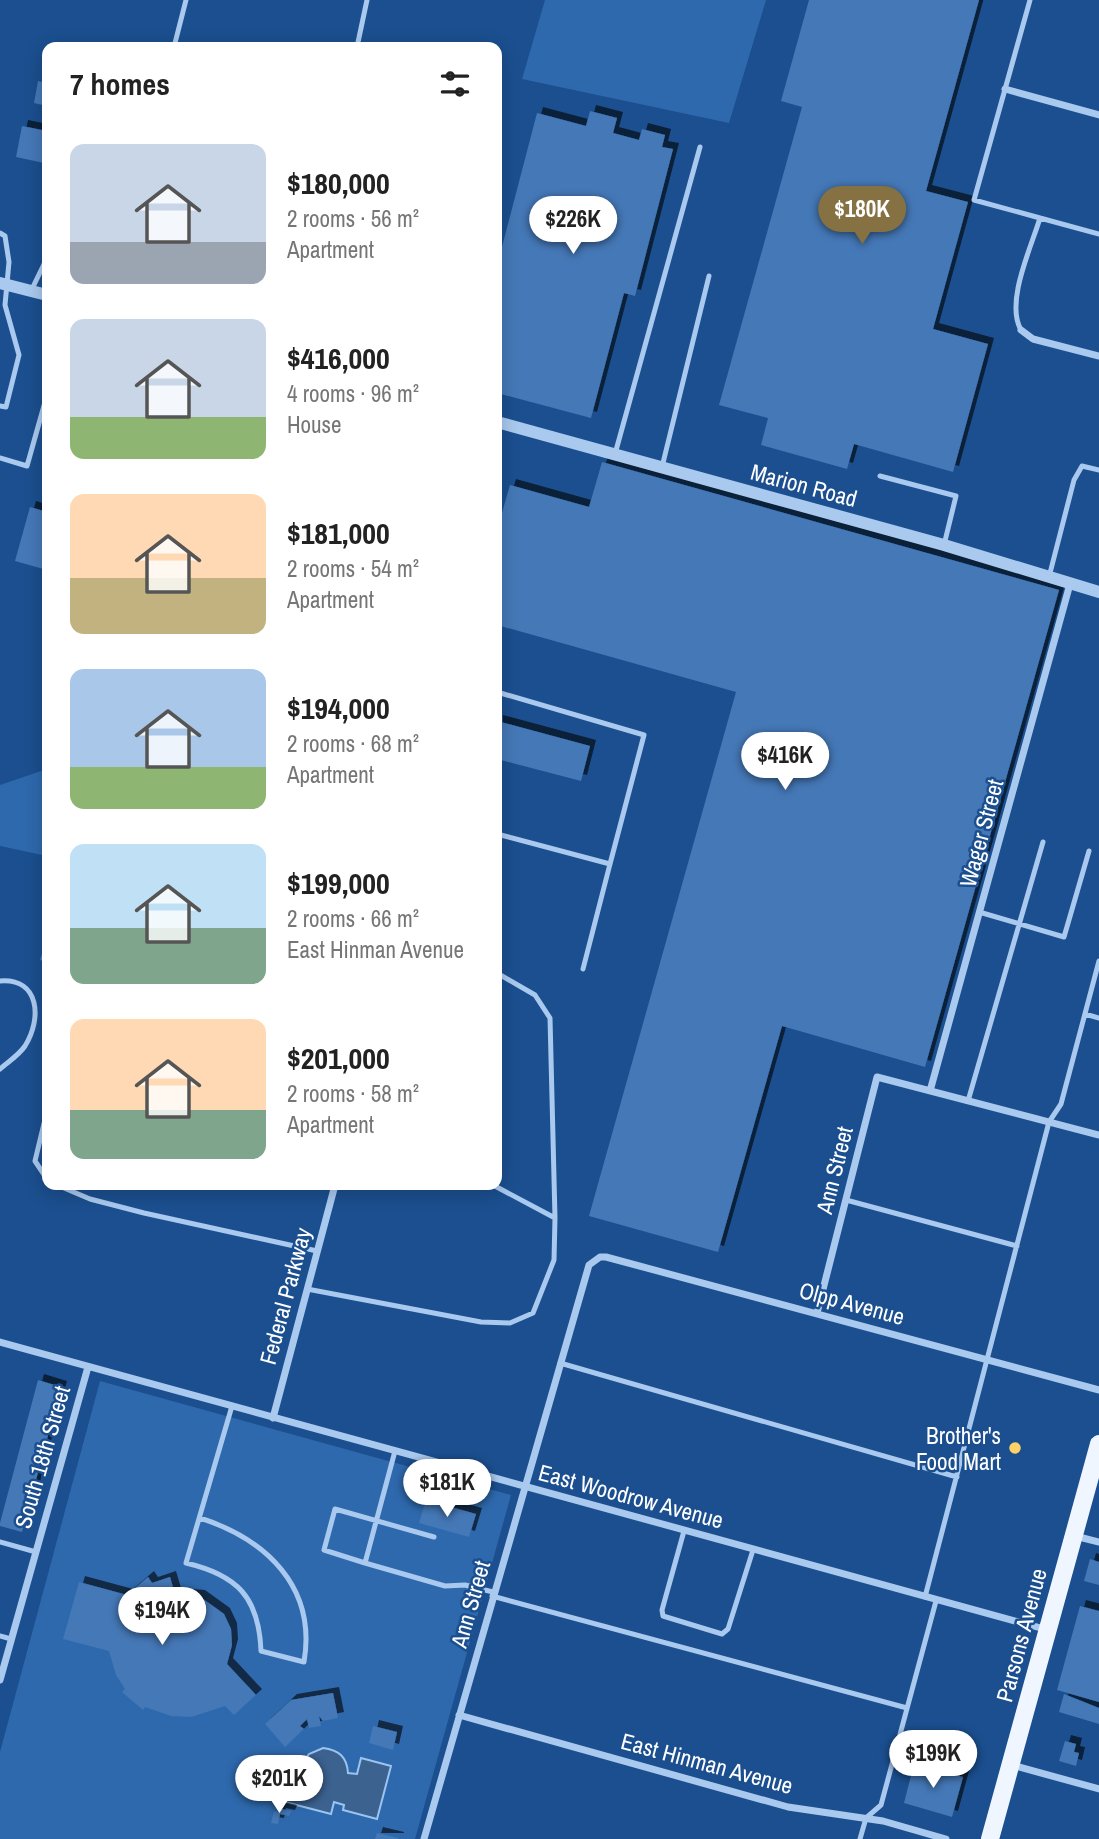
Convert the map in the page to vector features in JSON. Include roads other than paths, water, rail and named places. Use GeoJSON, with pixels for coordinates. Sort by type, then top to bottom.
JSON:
{"type":"FeatureCollection","features":[{"type":"Feature","properties":{"kind":"main road","name":"Parsons Avenue"},"geometry":{"type":"LineString","coordinates":[[990,1839],[1099,1444]]}},
{"type":"Feature","properties":{"kind":"street"},"geometry":{"type":"LineString","coordinates":[[1005,89],[1099,115]]}},
{"type":"Feature","properties":{"kind":"street"},"geometry":{"type":"LineString","coordinates":[[3,283],[42,294]]}},
{"type":"Feature","properties":{"kind":"street"},"geometry":{"type":"LineString","coordinates":[[1021,330],[1033,339],[1099,356]]}},
{"type":"Feature","properties":{"kind":"street","name":"Marion Road"},"geometry":{"type":"LineString","coordinates":[[502,425],[944,545],[1099,592]]}},
{"type":"Feature","properties":{"kind":"street","name":"Wager Street"},"geometry":{"type":"LineString","coordinates":[[930,1091],[1070,584]]}},
{"type":"Feature","properties":{"kind":"street","name":"Ann Street"},"geometry":{"type":"LineString","coordinates":[[817,1313],[877,1077],[930,1091]]}},
{"type":"Feature","properties":{"kind":"street"},"geometry":{"type":"LineString","coordinates":[[930,1091],[1099,1135]]}},
{"type":"Feature","properties":{"kind":"street","name":"Federal Parkway"},"geometry":{"type":"LineString","coordinates":[[273,1418],[334,1190]]}},
{"type":"Feature","properties":{"kind":"street","name":"Olpp Avenue"},"geometry":{"type":"LineString","coordinates":[[594,1260],[606,1257],[1099,1390]]}},
{"type":"Feature","properties":{"kind":"street","name":"Ann Street"},"geometry":{"type":"LineString","coordinates":[[424,1839],[523,1486],[589,1265],[594,1260]]}},
{"type":"Feature","properties":{"kind":"street","name":"East Woodrow Avenue"},"geometry":{"type":"LineString","coordinates":[[0,1342],[1048,1630]]}},
{"type":"Feature","properties":{"kind":"street","name":"South 18th Street"},"geometry":{"type":"LineString","coordinates":[[0,1680],[88,1367]]}},
{"type":"Feature","properties":{"kind":"street"},"geometry":{"type":"LineString","coordinates":[[1074,1536],[1099,1542]]}},
{"type":"Feature","properties":{"kind":"street","name":"East Hinman Avenue"},"geometry":{"type":"LineString","coordinates":[[459,1715],[788,1807],[866,1818],[946,1839]]}},
{"type":"Feature","properties":{"kind":"street"},"geometry":{"type":"LineString","coordinates":[[1011,1765],[1099,1789]]}},
{"type":"Feature","properties":{"kind":"lane"},"geometry":{"type":"LineString","coordinates":[[175,42],[186,0]]}},
{"type":"Feature","properties":{"kind":"lane"},"geometry":{"type":"LineString","coordinates":[[358,42],[367,0]]}},
{"type":"Feature","properties":{"kind":"lane"},"geometry":{"type":"LineString","coordinates":[[1030,0],[974,200],[1099,234]]}},
{"type":"Feature","properties":{"kind":"lane"},"geometry":{"type":"LineString","coordinates":[[615,454],[700,147]]}},
{"type":"Feature","properties":{"kind":"lane"},"geometry":{"type":"LineString","coordinates":[[1021,330],[1015,319],[1016,298],[1040,218]]}},
{"type":"Feature","properties":{"kind":"lane"},"geometry":{"type":"LineString","coordinates":[[0,233],[5,236],[9,262],[3,283],[2,307],[19,355],[6,407],[0,406]]}},
{"type":"Feature","properties":{"kind":"lane"},"geometry":{"type":"LineString","coordinates":[[32,291],[42,269]]}},
{"type":"Feature","properties":{"kind":"lane"},"geometry":{"type":"LineString","coordinates":[[662,467],[709,276]]}},
{"type":"Feature","properties":{"kind":"lane"},"geometry":{"type":"LineString","coordinates":[[0,458],[27,466],[42,413]]}},
{"type":"Feature","properties":{"kind":"lane"},"geometry":{"type":"LineString","coordinates":[[1049,577],[1074,480],[1082,466],[1099,470]]}},
{"type":"Feature","properties":{"kind":"lane"},"geometry":{"type":"LineString","coordinates":[[880,476],[956,496],[944,545]]}},
{"type":"Feature","properties":{"kind":"lane"},"geometry":{"type":"LineString","coordinates":[[502,693],[644,735],[583,968]]}},
{"type":"Feature","properties":{"kind":"lane"},"geometry":{"type":"LineString","coordinates":[[502,835],[610,864]]}},
{"type":"Feature","properties":{"kind":"lane"},"geometry":{"type":"LineString","coordinates":[[968,1101],[1043,842]]}},
{"type":"Feature","properties":{"kind":"lane"},"geometry":{"type":"LineString","coordinates":[[979,912],[1064,937],[1089,851]]}},
{"type":"Feature","properties":{"kind":"lane"},"geometry":{"type":"LineString","coordinates":[[925,1597],[1049,1122],[1061,1104],[1099,961]]}},
{"type":"Feature","properties":{"kind":"lane"},"geometry":{"type":"LineString","coordinates":[[307,1289],[481,1322],[510,1323],[533,1313],[554,1260],[550,1018],[535,995],[502,976]]}},
{"type":"Feature","properties":{"kind":"lane"},"geometry":{"type":"LineString","coordinates":[[0,981],[10,980],[27,988],[36,1004],[36,1023],[24,1048],[0,1069]]}},
{"type":"Feature","properties":{"kind":"lane"},"geometry":{"type":"LineString","coordinates":[[1085,1014],[1099,1018]]}},
{"type":"Feature","properties":{"kind":"lane"},"geometry":{"type":"LineString","coordinates":[[42,1132],[35,1161],[42,1172]]}},
{"type":"Feature","properties":{"kind":"lane"},"geometry":{"type":"LineString","coordinates":[[70,1190],[90,1199],[144,1213],[317,1251]]}},
{"type":"Feature","properties":{"kind":"lane"},"geometry":{"type":"LineString","coordinates":[[502,1190],[555,1218]]}},
{"type":"Feature","properties":{"kind":"lane"},"geometry":{"type":"LineString","coordinates":[[846,1200],[1017,1247]]}},
{"type":"Feature","properties":{"kind":"lane"},"geometry":{"type":"LineString","coordinates":[[560,1363],[957,1477]]}},
{"type":"Feature","properties":{"kind":"lane"},"geometry":{"type":"LineString","coordinates":[[200,1518],[251,1540],[267,1551],[280,1567],[299,1602],[303,1618],[304,1662],[261,1651],[260,1626],[244,1592],[220,1574],[186,1563],[232,1406]]}},
{"type":"Feature","properties":{"kind":"lane"},"geometry":{"type":"LineString","coordinates":[[365,1563],[396,1451]]}},
{"type":"Feature","properties":{"kind":"lane"},"geometry":{"type":"LineString","coordinates":[[434,1538],[335,1509],[324,1550],[445,1586],[465,1585],[907,1708]]}},
{"type":"Feature","properties":{"kind":"lane"},"geometry":{"type":"LineString","coordinates":[[684,1531],[662,1610],[663,1616],[722,1634],[728,1629],[753,1550]]}},
{"type":"Feature","properties":{"kind":"lane"},"geometry":{"type":"LineString","coordinates":[[0,1542],[36,1552]]}},
{"type":"Feature","properties":{"kind":"lane"},"geometry":{"type":"LineString","coordinates":[[860,1839],[866,1818],[881,1805],[936,1601]]}},
{"type":"Feature","properties":{"kind":"lane"},"geometry":{"type":"LineString","coordinates":[[0,1636],[11,1639]]}},
{"type":"Feature","properties":{"kind":"place","name":"Brother's Food Mart"},"geometry":{"type":"Point","coordinates":[1015,1448]}}]}
